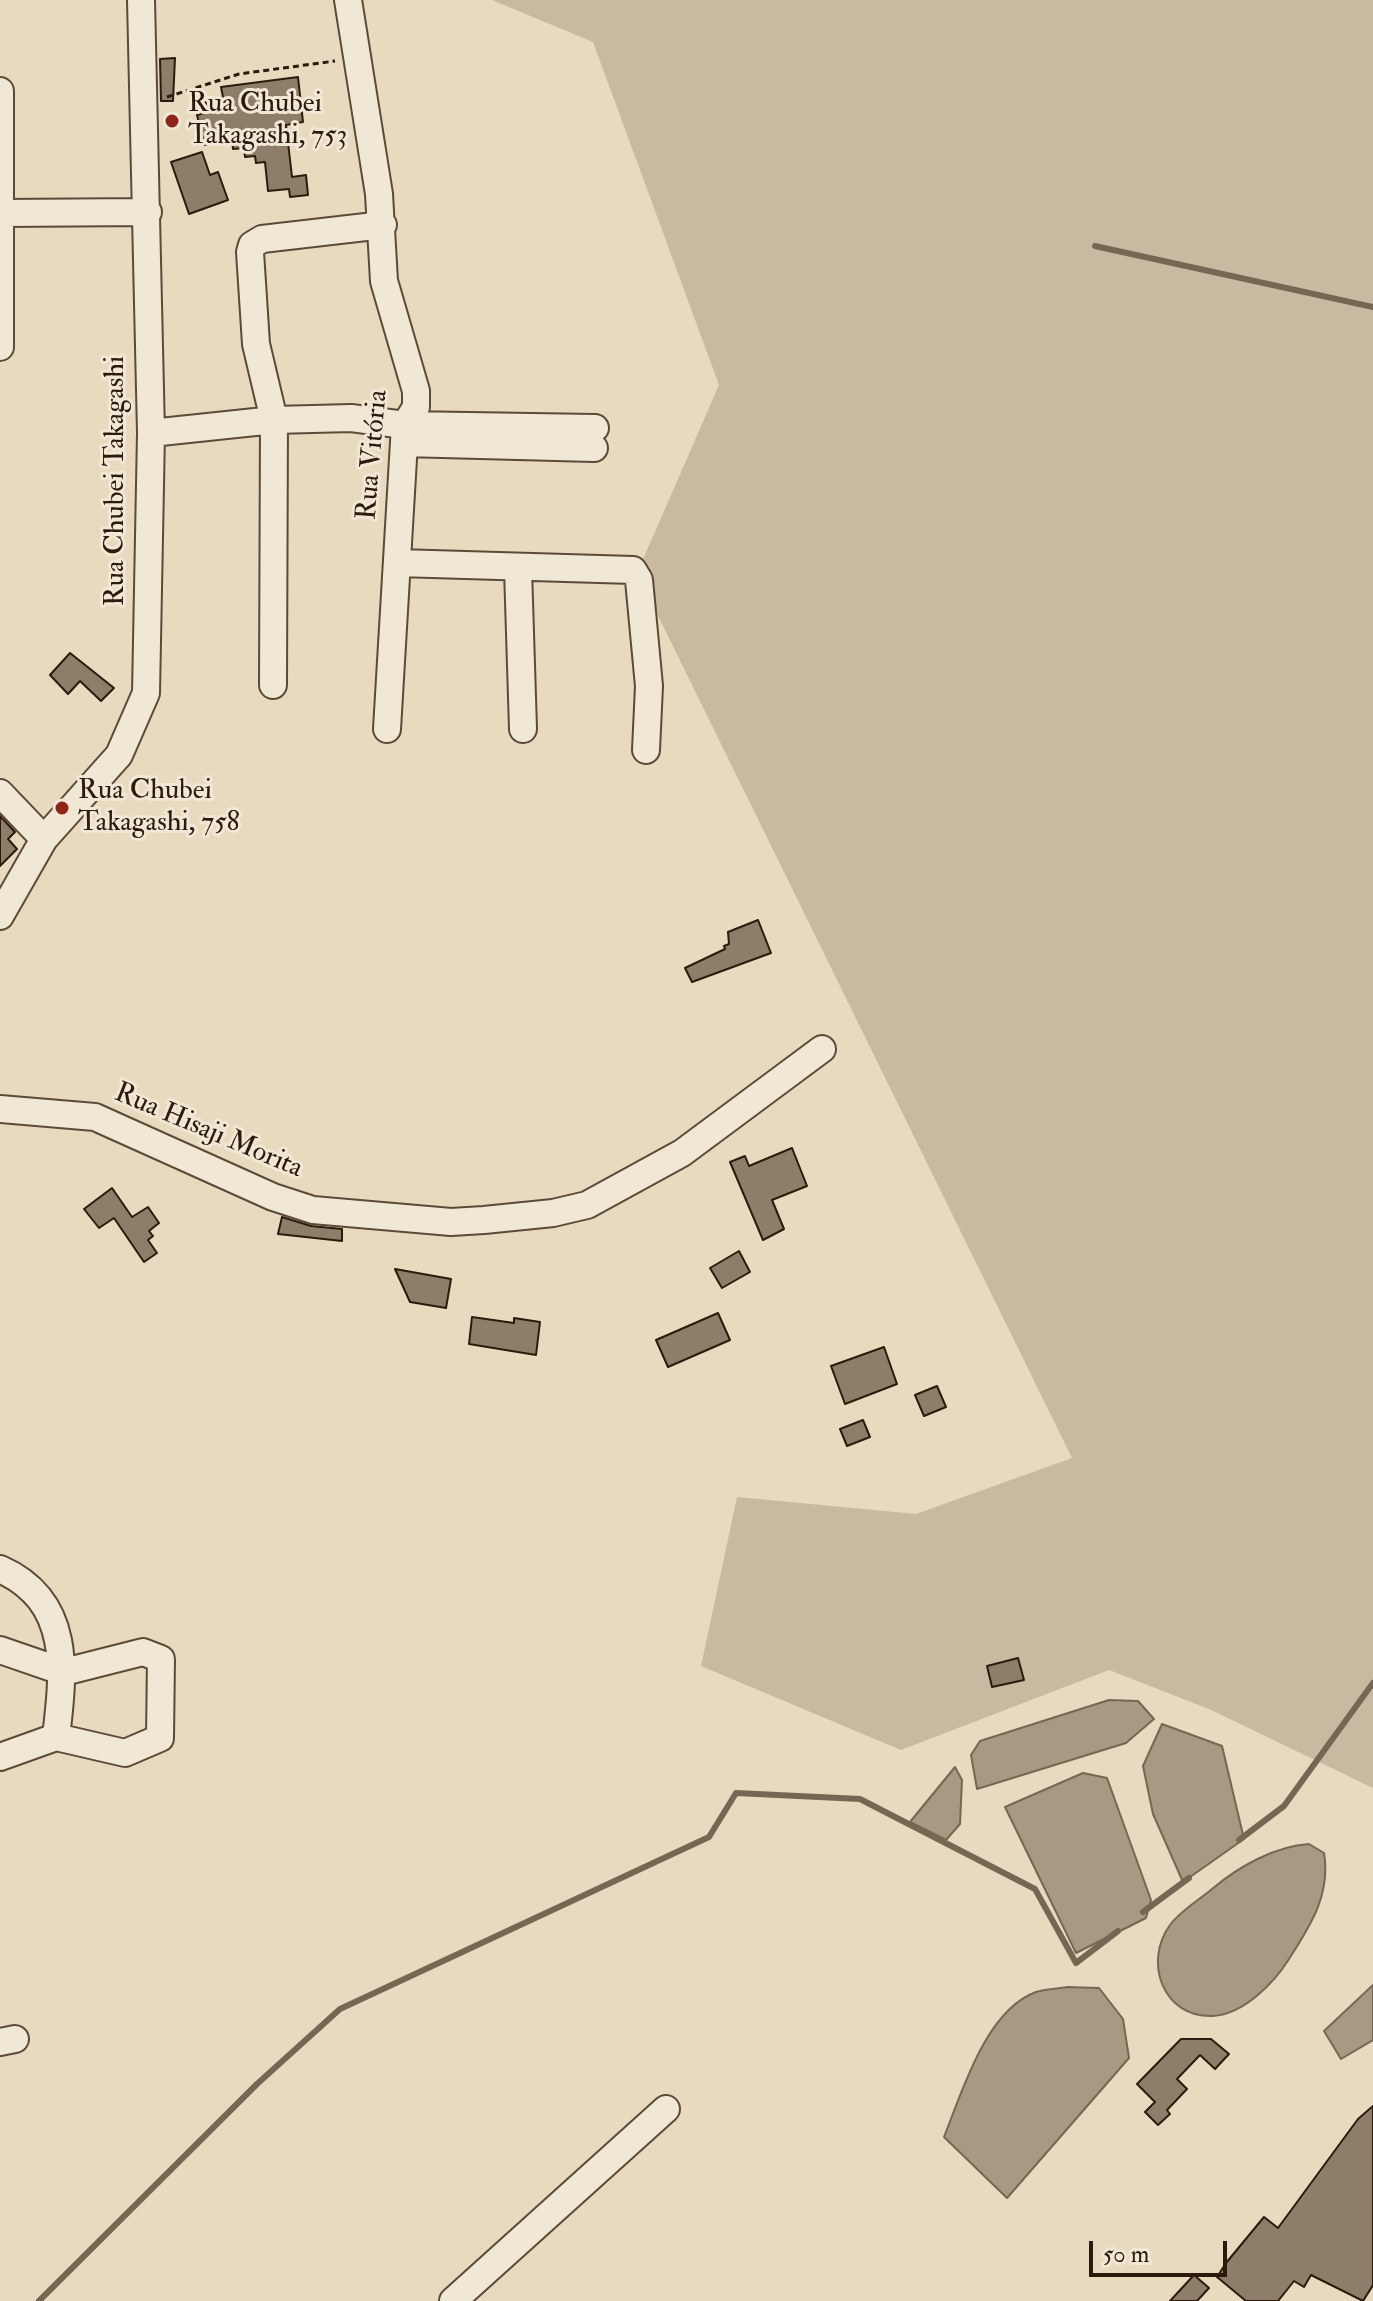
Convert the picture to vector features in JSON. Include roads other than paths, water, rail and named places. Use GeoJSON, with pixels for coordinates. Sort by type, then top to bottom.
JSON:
{"type":"FeatureCollection","features":[{"type":"Feature","properties":{"kind":"street","name":"Rua Chubei Takagashi"},"geometry":{"type":"LineString","coordinates":[[0,916],[44,839],[119,755],[146,693],[151,433],[146,103],[141,0]]}},
{"type":"Feature","properties":{"kind":"street","name":"Rua Vitória"},"geometry":{"type":"LineString","coordinates":[[348,0],[383,225],[386,290],[416,391],[416,407],[404,434],[387,729]]}},
{"type":"Feature","properties":{"kind":"street"},"geometry":{"type":"LineString","coordinates":[[0,91],[0,347]]}},
{"type":"Feature","properties":{"kind":"street"},"geometry":{"type":"LineString","coordinates":[[1,213],[148,212]]}},
{"type":"Feature","properties":{"kind":"street"},"geometry":{"type":"LineString","coordinates":[[273,685],[274,420],[256,344],[252,245],[262,239],[383,225]]}},
{"type":"Feature","properties":{"kind":"street"},"geometry":{"type":"LineString","coordinates":[[151,433],[274,420],[351,418],[404,434],[594,438]]}},
{"type":"Feature","properties":{"kind":"street"},"geometry":{"type":"LineString","coordinates":[[398,563],[518,569],[625,569],[637,575],[649,686],[646,750]]}},
{"type":"Feature","properties":{"kind":"street"},"geometry":{"type":"LineString","coordinates":[[518,569],[523,729]]}},
{"type":"Feature","properties":{"kind":"street"},"geometry":{"type":"LineString","coordinates":[[0,793],[44,839]]}},
{"type":"Feature","properties":{"kind":"street","name":"Rua Hisaji Morita"},"geometry":{"type":"LineString","coordinates":[[0,1109],[67,1112],[95,1117],[273,1197],[313,1210],[451,1222],[484,1220],[553,1213],[587,1205],[692,1147],[822,1049]]}},
{"type":"Feature","properties":{"kind":"street"},"geometry":{"type":"LineString","coordinates":[[0,1569],[19,1578],[52,1615],[64,1672],[56,1737]]}},
{"type":"Feature","properties":{"kind":"street"},"geometry":{"type":"LineString","coordinates":[[0,1650],[64,1672],[143,1652],[161,1659],[160,1738],[125,1753],[56,1737],[0,1757]]}},
{"type":"Feature","properties":{"kind":"street"},"geometry":{"type":"LineString","coordinates":[[453,2301],[666,2109]]}},
{"type":"Feature","properties":{"kind":"waterway"},"geometry":{"type":"LineString","coordinates":[[1095,246],[1373,307]]}},
{"type":"Feature","properties":{"kind":"waterway"},"geometry":{"type":"LineString","coordinates":[[1239,1840],[1284,1806],[1373,1683]]}},
{"type":"Feature","properties":{"kind":"waterway"},"geometry":{"type":"LineString","coordinates":[[39,2301],[257,2084],[340,2009],[709,1837],[736,1793],[860,1799],[1035,1889],[1076,1963],[1118,1931]]}},
{"type":"Feature","properties":{"kind":"waterway"},"geometry":{"type":"LineString","coordinates":[[1143,1912],[1189,1878]]}},
{"type":"Feature","properties":{"kind":"place","name":"Rua Chubei Takagashi, 753"},"geometry":{"type":"Point","coordinates":[172,121]}},
{"type":"Feature","properties":{"kind":"place","name":"Rua Chubei Takagashi, 758"},"geometry":{"type":"Point","coordinates":[62,808]}}]}
